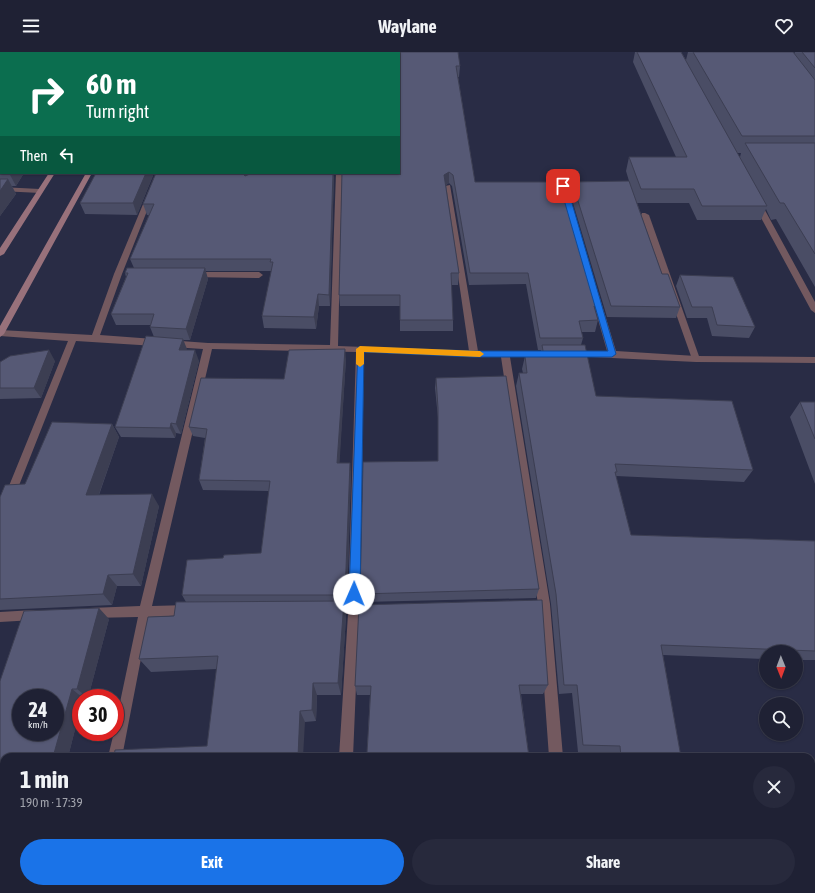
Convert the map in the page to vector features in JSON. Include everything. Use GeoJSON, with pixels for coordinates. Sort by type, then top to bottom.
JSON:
{"type":"FeatureCollection","features":[{"type":"Feature","properties":{"kind":"street"},"geometry":{"type":"LineString","coordinates":[[0,254],[51,174]]}},
{"type":"Feature","properties":{"kind":"street"},"geometry":{"type":"LineString","coordinates":[[87,174],[0,333],[208,346],[360,349],[474,354],[612,354],[696,359],[815,360]]}},
{"type":"Feature","properties":{"kind":"street"},"geometry":{"type":"LineString","coordinates":[[95,338],[122,274],[159,174]]}},
{"type":"Feature","properties":{"kind":"street"},"geometry":{"type":"LineString","coordinates":[[334,349],[338,174]]}},
{"type":"Feature","properties":{"kind":"street"},"geometry":{"type":"LineString","coordinates":[[448,186],[474,354]]}},
{"type":"Feature","properties":{"kind":"street"},"geometry":{"type":"LineString","coordinates":[[0,189],[40,191]]}},
{"type":"Feature","properties":{"kind":"street"},"geometry":{"type":"LineString","coordinates":[[755,198],[815,310]]}},
{"type":"Feature","properties":{"kind":"street"},"geometry":{"type":"LineString","coordinates":[[645,215],[696,359]]}},
{"type":"Feature","properties":{"kind":"street"},"geometry":{"type":"LineString","coordinates":[[188,275],[259,276]]}},
{"type":"Feature","properties":{"kind":"street"},"geometry":{"type":"LineString","coordinates":[[592,285],[612,354]]}},
{"type":"Feature","properties":{"kind":"street"},"geometry":{"type":"LineString","coordinates":[[0,521],[73,338]]}},
{"type":"Feature","properties":{"kind":"street"},"geometry":{"type":"LineString","coordinates":[[116,753],[145,610],[208,346]]}},
{"type":"Feature","properties":{"kind":"street"},"geometry":{"type":"LineString","coordinates":[[346,753],[354,609],[360,349]]}},
{"type":"Feature","properties":{"kind":"street"},"geometry":{"type":"LineString","coordinates":[[505,353],[540,604],[556,753]]}},
{"type":"Feature","properties":{"kind":"street"},"geometry":{"type":"LineString","coordinates":[[323,609],[386,608]]}},
{"type":"Feature","properties":{"kind":"street"},"geometry":{"type":"LineString","coordinates":[[76,613],[145,610],[200,610]]}},
{"type":"Feature","properties":{"kind":"street"},"geometry":{"type":"LineString","coordinates":[[0,617],[46,615]]}},
{"type":"Feature","properties":{"kind":"building"},"geometry":{"type":"Polygon","coordinates":[[[400,52],[458,52],[460,66],[456,66],[475,182],[563,182],[599,306],[594,306],[598,320],[579,321],[583,338],[540,338],[528,273],[470,273],[453,175],[449,172],[444,175],[459,273],[451,273],[453,320],[400,320],[400,295],[339,295],[342,174],[400,174],[400,52]]]}},
{"type":"Feature","properties":{"kind":"building"},"geometry":{"type":"Polygon","coordinates":[[[637,52],[681,52],[767,206],[702,206],[694,189],[641,189],[629,157],[687,157],[637,52]]]}},
{"type":"Feature","properties":{"kind":"building"},"geometry":{"type":"Polygon","coordinates":[[[693,52],[793,52],[815,80],[815,136],[742,136],[693,52]]]}},
{"type":"Feature","properties":{"kind":"building"},"geometry":{"type":"Polygon","coordinates":[[[802,52],[815,52],[815,68],[802,52]]]}},
{"type":"Feature","properties":{"kind":"building"},"geometry":{"type":"Polygon","coordinates":[[[745,143],[815,143],[815,254],[784,203],[780,203],[745,143]]]}},
{"type":"Feature","properties":{"kind":"building"},"geometry":{"type":"Polygon","coordinates":[[[95,174],[146,174],[133,203],[80,203],[95,174]]]}},
{"type":"Feature","properties":{"kind":"building"},"geometry":{"type":"Polygon","coordinates":[[[156,174],[243,174],[245,176],[250,174],[333,174],[329,295],[318,294],[314,317],[262,316],[273,262],[270,262],[271,259],[130,259],[154,204],[143,204],[156,174]]]}},
{"type":"Feature","properties":{"kind":"building"},"geometry":{"type":"Polygon","coordinates":[[[0,179],[8,179],[0,191],[0,179]]]}},
{"type":"Feature","properties":{"kind":"building"},"geometry":{"type":"Polygon","coordinates":[[[629,181],[662,274],[668,274],[680,307],[611,306],[572,182],[629,181]]]}},
{"type":"Feature","properties":{"kind":"building"},"geometry":{"type":"Polygon","coordinates":[[[127,268],[205,268],[186,329],[150,327],[154,314],[111,314],[128,273],[125,273],[127,268]]]}},
{"type":"Feature","properties":{"kind":"building"},"geometry":{"type":"Polygon","coordinates":[[[680,275],[733,277],[755,327],[717,325],[712,307],[692,307],[680,275]]]}},
{"type":"Feature","properties":{"kind":"building"},"geometry":{"type":"Polygon","coordinates":[[[146,336],[183,339],[179,350],[195,350],[176,424],[171,423],[170,428],[115,427],[146,336]]]}},
{"type":"Feature","properties":{"kind":"building"},"geometry":{"type":"Polygon","coordinates":[[[542,345],[585,345],[596,396],[732,401],[753,470],[615,464],[617,472],[615,472],[631,535],[815,541],[815,651],[803,651],[803,645],[759,645],[759,649],[661,645],[680,753],[621,753],[620,746],[583,745],[577,685],[564,685],[556,594],[519,373],[527,373],[525,356],[544,356],[542,345]]]}},
{"type":"Feature","properties":{"kind":"building"},"geometry":{"type":"Polygon","coordinates":[[[345,349],[337,463],[350,463],[345,595],[182,595],[187,560],[223,558],[224,555],[261,553],[270,481],[199,480],[207,429],[189,427],[201,378],[284,379],[289,350],[345,349]]]}},
{"type":"Feature","properties":{"kind":"building"},"geometry":{"type":"Polygon","coordinates":[[[49,350],[34,388],[0,388],[0,362],[10,356],[49,350]]]}},
{"type":"Feature","properties":{"kind":"building"},"geometry":{"type":"Polygon","coordinates":[[[506,376],[539,589],[360,594],[363,462],[438,461],[438,408],[436,378],[506,376]]]}},
{"type":"Feature","properties":{"kind":"building"},"geometry":{"type":"Polygon","coordinates":[[[800,402],[815,402],[815,439],[800,402]]]}},
{"type":"Feature","properties":{"kind":"building"},"geometry":{"type":"Polygon","coordinates":[[[52,422],[112,424],[86,495],[152,494],[133,574],[108,575],[103,594],[0,599],[0,497],[5,485],[25,484],[52,422]]]}},
{"type":"Feature","properties":{"kind":"building"},"geometry":{"type":"Polygon","coordinates":[[[542,600],[548,685],[519,685],[528,753],[367,753],[371,686],[355,686],[359,605],[542,600]]]}},
{"type":"Feature","properties":{"kind":"building"},"geometry":{"type":"Polygon","coordinates":[[[344,601],[338,683],[313,683],[312,710],[300,711],[298,753],[115,753],[115,750],[207,746],[218,656],[139,659],[148,617],[174,616],[176,602],[344,601]]]}},
{"type":"Feature","properties":{"kind":"building"},"geometry":{"type":"Polygon","coordinates":[[[99,608],[77,689],[72,689],[64,718],[64,689],[12,689],[12,741],[57,741],[54,753],[0,753],[0,681],[24,611],[99,608]]]}},
{"type":"Feature","properties":{"kind":"slow traffic"},"geometry":{"type":"LineString","coordinates":[[360,364],[360,349],[480,354]]}},
{"type":"Feature","properties":{"kind":"route"},"geometry":{"type":"LineString","coordinates":[[354,594],[360,349],[474,354],[612,354],[563,186]]}}]}
